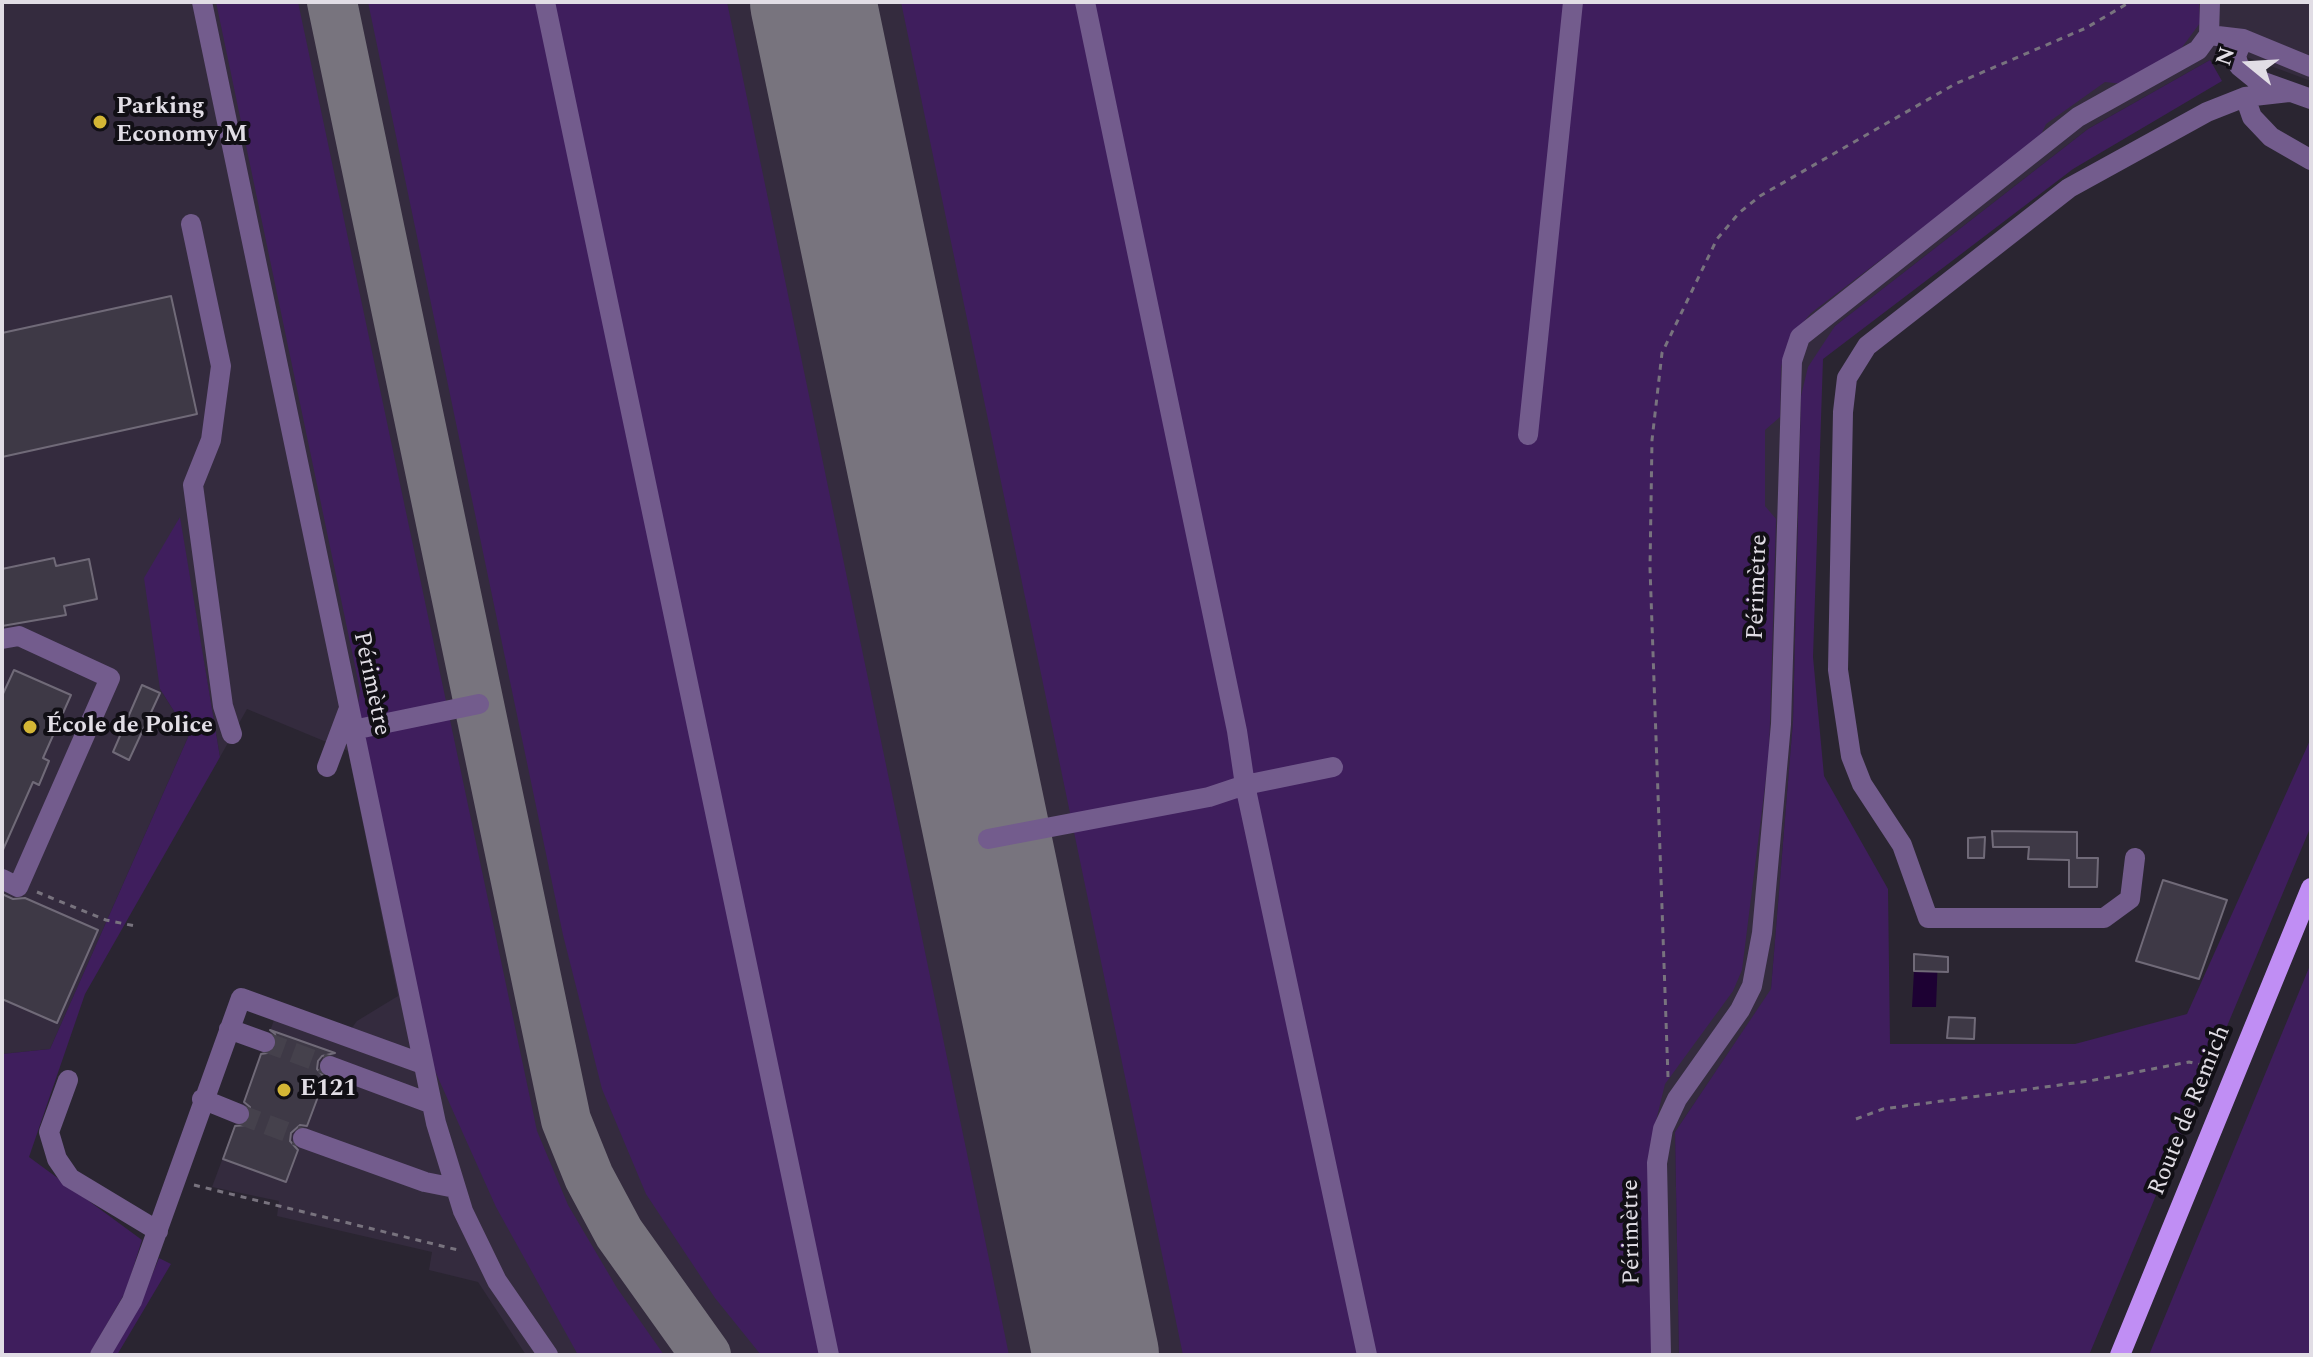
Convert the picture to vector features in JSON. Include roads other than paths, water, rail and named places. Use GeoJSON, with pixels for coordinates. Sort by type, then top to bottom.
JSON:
{"type":"FeatureCollection","features":[{"type":"Feature","properties":{"kind":"main road","name":"Route de Remich"},"geometry":{"type":"LineString","coordinates":[[2120,1355],[2311,888]]}},
{"type":"Feature","properties":{"kind":"lane","name":"Périmètre"},"geometry":{"type":"LineString","coordinates":[[202,2],[432,1104],[455,1188],[485,1257],[497,1281],[548,1355]]}},
{"type":"Feature","properties":{"kind":"lane"},"geometry":{"type":"LineString","coordinates":[[545,2],[829,1355]]}},
{"type":"Feature","properties":{"kind":"lane"},"geometry":{"type":"LineString","coordinates":[[1085,2],[1237,731],[1245,785],[1367,1355]]}},
{"type":"Feature","properties":{"kind":"lane"},"geometry":{"type":"LineString","coordinates":[[1528,435],[1573,2]]}},
{"type":"Feature","properties":{"kind":"lane"},"geometry":{"type":"LineString","coordinates":[[2210,2],[2209,35],[2243,39],[2311,67]]}},
{"type":"Feature","properties":{"kind":"lane","name":"Périmètre"},"geometry":{"type":"LineString","coordinates":[[1661,1355],[1657,1163],[1663,1129],[1677,1099],[1740,1010],[1752,986],[1762,933],[1781,724],[1792,361],[1800,337],[2078,117],[2198,50],[2209,35]]}},
{"type":"Feature","properties":{"kind":"lane"},"geometry":{"type":"LineString","coordinates":[[2243,39],[2236,56],[2239,66],[2255,79],[2311,99]]}},
{"type":"Feature","properties":{"kind":"lane"},"geometry":{"type":"LineString","coordinates":[[2135,858],[2130,899],[2104,918],[1928,918],[1902,845],[1862,784],[1851,756],[1838,670],[1843,412],[1847,378],[1867,346],[2069,188],[2207,112],[2245,97],[2289,92]]}},
{"type":"Feature","properties":{"kind":"lane"},"geometry":{"type":"LineString","coordinates":[[2245,97],[2252,117],[2271,137],[2311,160]]}},
{"type":"Feature","properties":{"kind":"lane"},"geometry":{"type":"LineString","coordinates":[[191,224],[221,366],[211,440],[193,485],[223,706],[232,734]]}},
{"type":"Feature","properties":{"kind":"lane"},"geometry":{"type":"LineString","coordinates":[[2,639],[19,636],[110,678],[18,887],[2,879]]}},
{"type":"Feature","properties":{"kind":"lane"},"geometry":{"type":"LineString","coordinates":[[353,730],[479,704]]}},
{"type":"Feature","properties":{"kind":"lane"},"geometry":{"type":"LineString","coordinates":[[327,767],[349,708]]}},
{"type":"Feature","properties":{"kind":"lane"},"geometry":{"type":"LineString","coordinates":[[988,839],[1209,797],[1245,785],[1333,767]]}},
{"type":"Feature","properties":{"kind":"lane"},"geometry":{"type":"LineString","coordinates":[[100,1355],[132,1301],[202,1099],[241,998],[423,1064]]}},
{"type":"Feature","properties":{"kind":"lane"},"geometry":{"type":"LineString","coordinates":[[229,1029],[265,1042]]}},
{"type":"Feature","properties":{"kind":"lane"},"geometry":{"type":"LineString","coordinates":[[330,1066],[432,1104]]}},
{"type":"Feature","properties":{"kind":"lane"},"geometry":{"type":"LineString","coordinates":[[68,1080],[49,1132],[57,1159],[70,1178],[158,1231]]}},
{"type":"Feature","properties":{"kind":"lane"},"geometry":{"type":"LineString","coordinates":[[202,1099],[239,1114]]}},
{"type":"Feature","properties":{"kind":"lane"},"geometry":{"type":"LineString","coordinates":[[303,1138],[425,1182],[455,1188]]}},
{"type":"Feature","properties":{"kind":"tunnel"},"geometry":{"type":"LineString","coordinates":[[265,1042],[330,1066]]}},
{"type":"Feature","properties":{"kind":"tunnel"},"geometry":{"type":"LineString","coordinates":[[239,1114],[303,1138]]}},
{"type":"Feature","properties":{"kind":"place","name":"Parking Economy M"},"geometry":{"type":"Point","coordinates":[100,122]}},
{"type":"Feature","properties":{"kind":"place","name":"École de Police"},"geometry":{"type":"Point","coordinates":[30,727]}},
{"type":"Feature","properties":{"kind":"place","name":"E121"},"geometry":{"type":"Point","coordinates":[284,1090]}}]}
